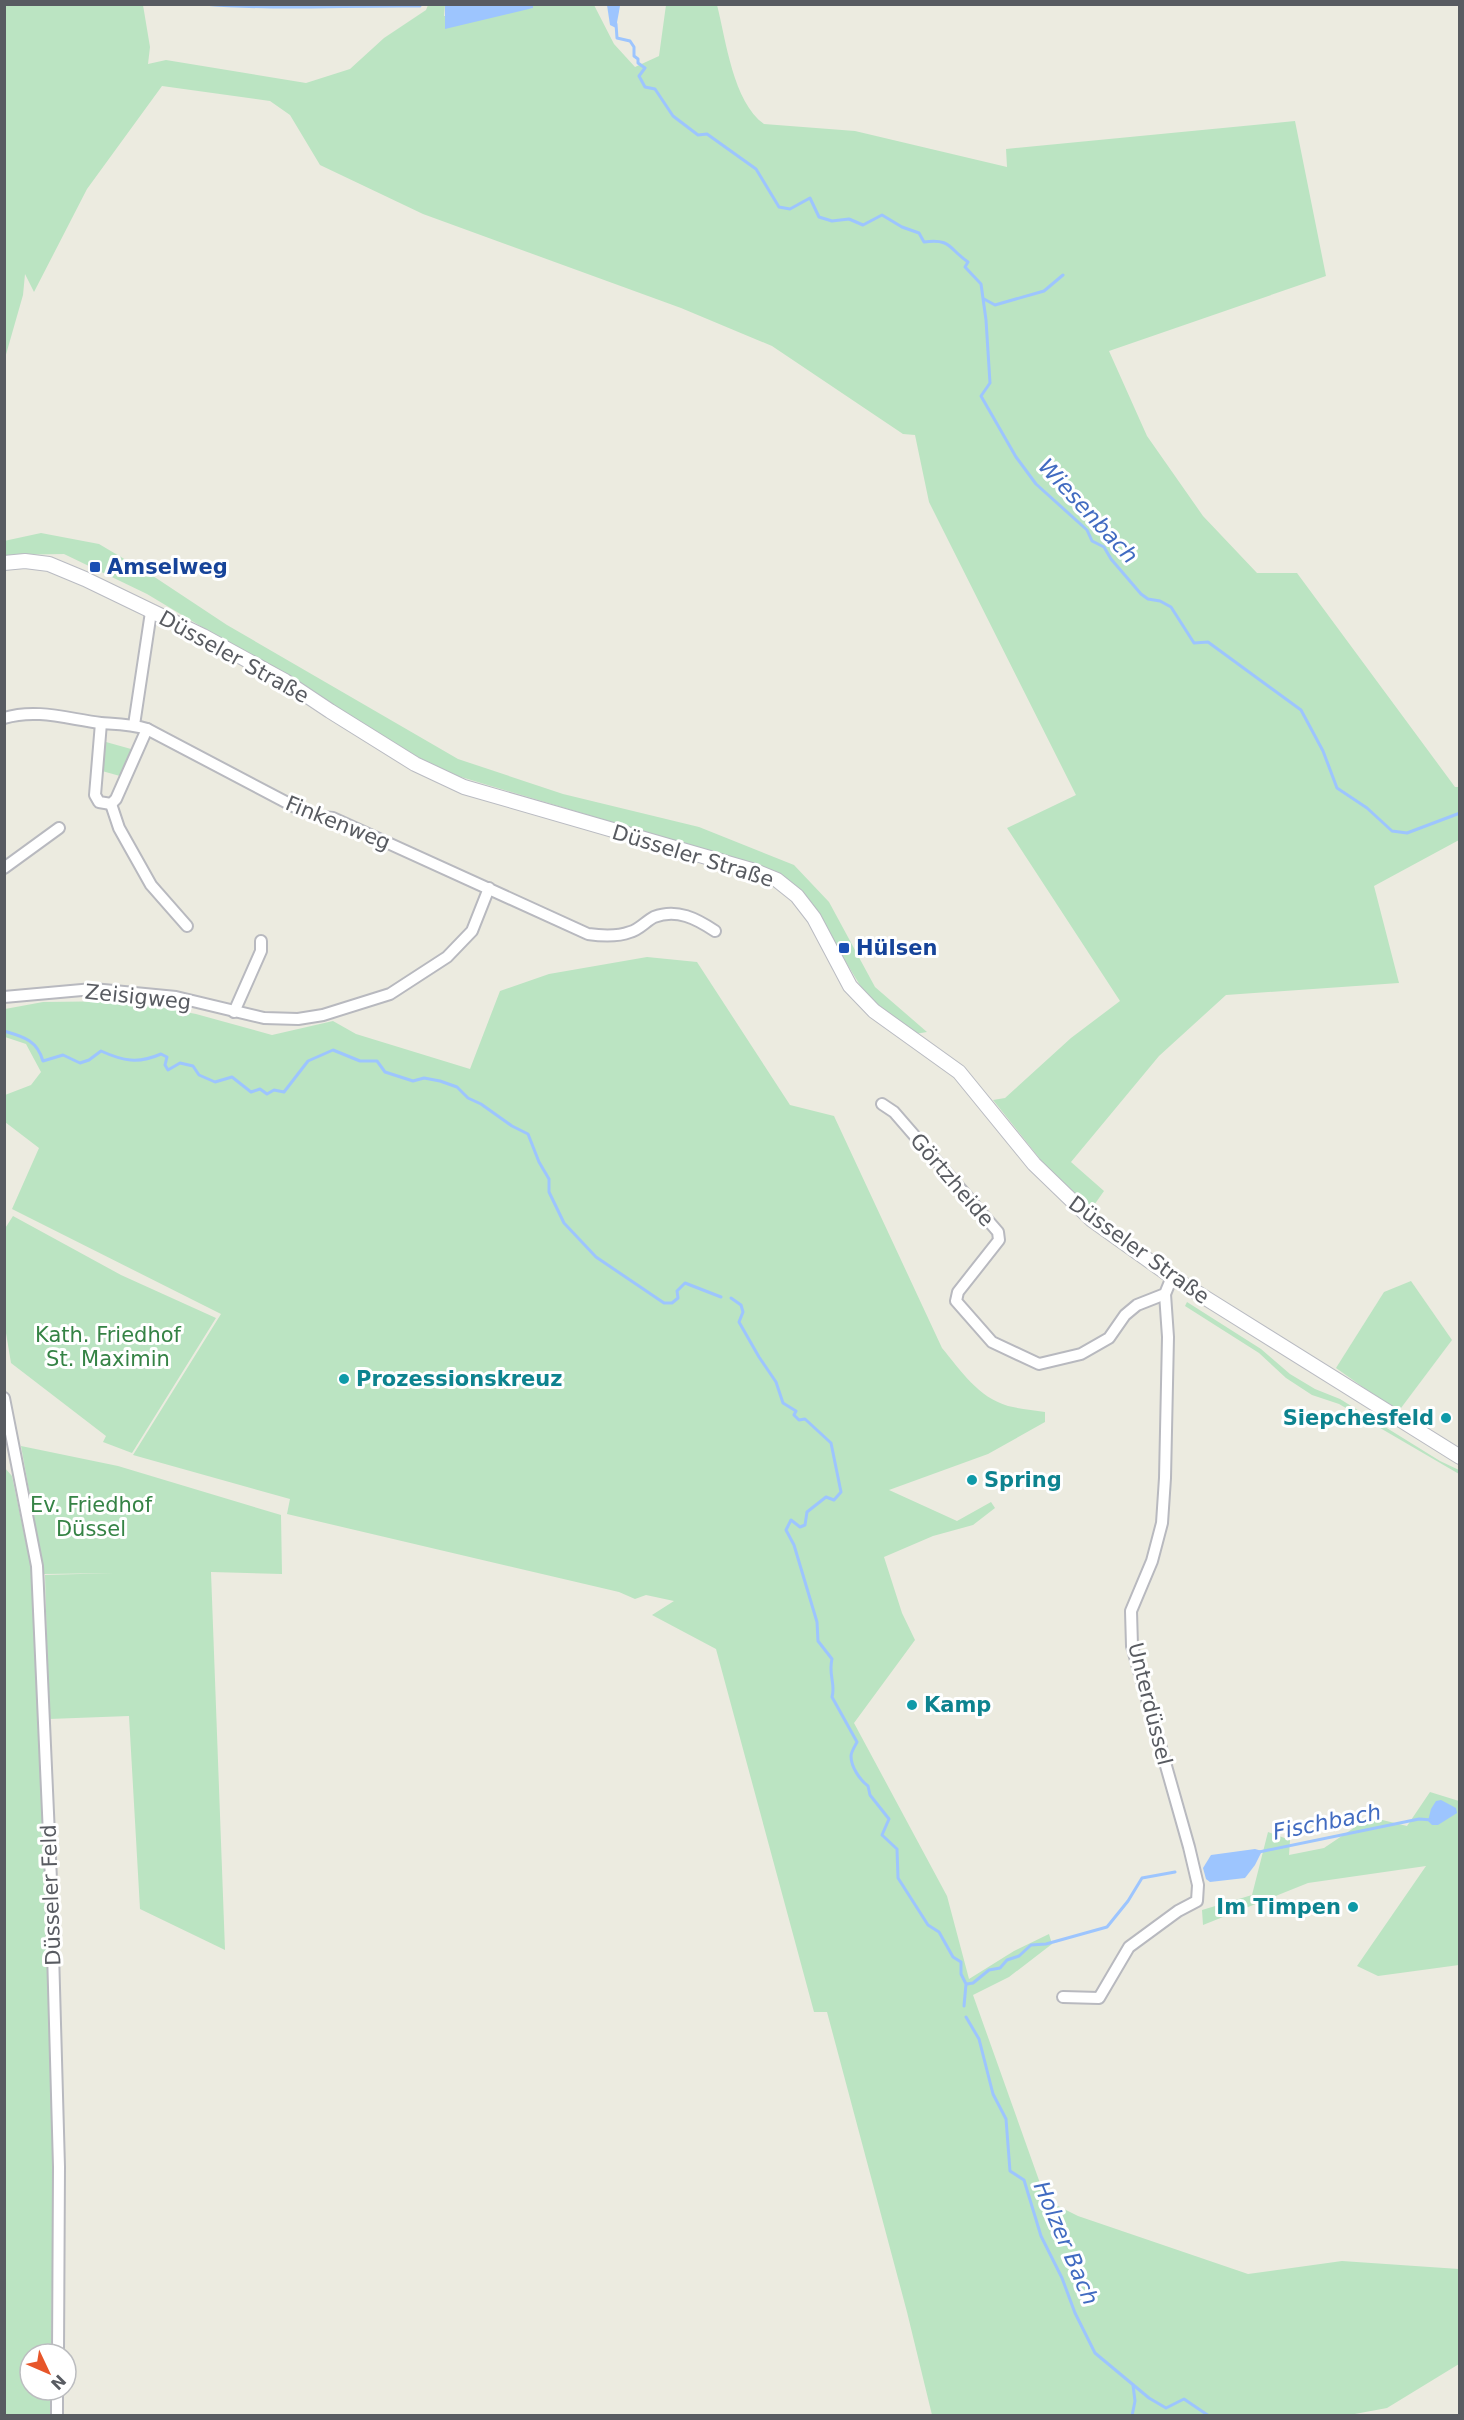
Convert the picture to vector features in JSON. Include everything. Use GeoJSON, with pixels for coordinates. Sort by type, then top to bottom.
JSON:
{"type":"FeatureCollection","features":[{"type":"Feature","properties":{"kind":"main road","name":"Düsseler Straße"},"geometry":{"type":"LineString","coordinates":[[4,563],[25,561],[50,564],[152,612],[285,681],[415,764],[464,787],[755,871],[777,880],[797,896],[807,908],[846,980],[874,1011],[959,1072],[987,1103],[1034,1164],[1092,1221],[1172,1277],[1460,1457]]}},
{"type":"Feature","properties":{"kind":"street"},"geometry":{"type":"LineString","coordinates":[[134,725],[152,612]]}},
{"type":"Feature","properties":{"kind":"street","name":"Finkenweg"},"geometry":{"type":"LineString","coordinates":[[4,718],[21,714],[40,714],[101,723],[134,725],[147,729],[299,809],[321,817],[333,818],[588,934],[607,936],[632,932],[654,917],[675,914],[696,919],[715,931]]}},
{"type":"Feature","properties":{"kind":"street"},"geometry":{"type":"LineString","coordinates":[[101,723],[95,795],[99,801],[111,804]]}},
{"type":"Feature","properties":{"kind":"street"},"geometry":{"type":"LineString","coordinates":[[111,804],[116,799],[147,729]]}},
{"type":"Feature","properties":{"kind":"street"},"geometry":{"type":"LineString","coordinates":[[111,804],[119,828],[151,885],[187,927]]}},
{"type":"Feature","properties":{"kind":"street"},"geometry":{"type":"LineString","coordinates":[[4,868],[59,828]]}},
{"type":"Feature","properties":{"kind":"street","name":"Zeisigweg"},"geometry":{"type":"LineString","coordinates":[[4,997],[93,989],[176,997],[264,1018],[298,1019],[323,1015],[390,994],[447,957],[472,931],[489,888]]}},
{"type":"Feature","properties":{"kind":"street"},"geometry":{"type":"LineString","coordinates":[[234,1012],[261,951],[261,941]]}},
{"type":"Feature","properties":{"kind":"street","name":"Görtzheide"},"geometry":{"type":"LineString","coordinates":[[882,1104],[894,1113],[998,1232],[999,1240],[958,1292],[956,1301],[993,1342],[1038,1364],[1081,1354],[1109,1338],[1125,1315],[1137,1305],[1165,1294]]}},
{"type":"Feature","properties":{"kind":"street"},"geometry":{"type":"LineString","coordinates":[[1165,1294],[1172,1277]]}},
{"type":"Feature","properties":{"kind":"street","name":"Unterdüssel"},"geometry":{"type":"LineString","coordinates":[[1063,1997],[1099,1998],[1129,1947],[1178,1911],[1197,1901],[1198,1885],[1191,1857],[1132,1646],[1131,1611],[1152,1561],[1162,1523],[1168,1337],[1165,1294]]}},
{"type":"Feature","properties":{"kind":"street","name":"Düsseler Feld"},"geometry":{"type":"LineString","coordinates":[[4,1398],[33,1539],[37,1578],[51,1891],[58,2132],[58,2342]]}},
{"type":"Feature","properties":{"kind":"green space"},"geometry":{"type":"Polygon","coordinates":[[[5,5],[143,5],[150,47],[148,64],[166,60],[306,83],[350,69],[384,38],[426,10],[428,5],[445,5],[444,16],[533,8],[533,5],[594,5],[614,44],[635,67],[659,56],[666,5],[717,5],[738,86],[753,114],[764,124],[855,131],[1007,167],[1006,149],[1295,121],[1326,276],[1109,351],[1147,436],[1203,516],[1257,573],[1297,573],[1455,787],[1459,787],[1459,840],[1374,886],[1399,983],[1226,995],[1159,1056],[1071,1162],[1104,1191],[1092,1208],[1048,1169],[993,1100],[1005,1098],[1071,1038],[1120,1001],[1007,828],[1076,795],[929,502],[915,435],[903,434],[772,346],[681,308],[423,214],[320,165],[290,115],[270,101],[162,86],[87,189],[34,292],[25,274],[23,295],[5,358],[5,5]]]}},
{"type":"Feature","properties":{"kind":"green space"},"geometry":{"type":"Polygon","coordinates":[[[41,533],[99,544],[153,576],[227,625],[458,759],[563,794],[699,827],[794,865],[829,902],[875,987],[927,1032],[915,1034],[890,1017],[866,995],[806,897],[692,846],[451,774],[394,745],[147,594],[64,554],[5,555],[4,541],[41,533]]]}},
{"type":"Feature","properties":{"kind":"green space"},"geometry":{"type":"Polygon","coordinates":[[[106,742],[131,749],[120,776],[102,771],[106,742]]]}},
{"type":"Feature","properties":{"kind":"green space"},"geometry":{"type":"Polygon","coordinates":[[[647,957],[697,962],[790,1105],[834,1116],[942,1348],[963,1374],[979,1390],[997,1402],[1045,1412],[1045,1422],[988,1454],[889,1490],[957,1521],[991,1502],[995,1508],[973,1525],[933,1536],[884,1557],[902,1613],[915,1640],[854,1723],[947,1896],[969,1979],[1014,1951],[1049,1934],[1052,1944],[1009,1977],[973,1995],[1046,2200],[1078,2216],[1248,2274],[1342,2261],[1459,2269],[1459,2364],[1387,2408],[1344,2416],[932,2415],[827,2012],[814,2012],[716,1649],[652,1615],[674,1601],[646,1595],[635,1599],[619,1592],[287,1514],[290,1499],[133,1455],[221,1314],[12,1209],[39,1148],[5,1122],[5,1095],[31,1085],[41,1072],[26,1044],[5,1037],[5,1009],[43,1002],[128,1001],[196,1014],[272,1035],[333,1021],[356,1034],[470,1069],[500,991],[549,974],[647,957]]]}},
{"type":"Feature","properties":{"kind":"green space","name":"Kath. Friedhof St. Maximin"},"geometry":{"type":"Polygon","coordinates":[[[13,1216],[121,1275],[216,1318],[132,1453],[103,1442],[106,1436],[11,1363],[5,1327],[4,1230],[13,1216]]]}},
{"type":"Feature","properties":{"kind":"green space"},"geometry":{"type":"Polygon","coordinates":[[[1411,1281],[1452,1340],[1398,1412],[1336,1368],[1384,1292],[1411,1281]]]}},
{"type":"Feature","properties":{"kind":"green space"},"geometry":{"type":"Polygon","coordinates":[[[1187,1302],[1261,1349],[1290,1374],[1315,1389],[1340,1399],[1440,1461],[1459,1470],[1459,1474],[1339,1404],[1312,1395],[1286,1378],[1259,1353],[1185,1306],[1187,1302]]]}},
{"type":"Feature","properties":{"kind":"green space","name":"Ev. Friedhof Düssel"},"geometry":{"type":"Polygon","coordinates":[[[21,1446],[118,1466],[281,1515],[282,1574],[211,1572],[225,1950],[140,1909],[129,1716],[49,1719],[45,1575],[115,1573],[44,1574],[21,1446]]]}},
{"type":"Feature","properties":{"kind":"green space"},"geometry":{"type":"Polygon","coordinates":[[[4,1467],[12,1476],[34,1582],[55,2062],[51,2342],[18,2342],[18,2402],[51,2402],[51,2415],[5,2415],[4,1467]]]}},
{"type":"Feature","properties":{"kind":"green space"},"geometry":{"type":"Polygon","coordinates":[[[1430,1792],[1459,1801],[1459,1965],[1378,1976],[1357,1966],[1426,1866],[1308,1883],[1203,1925],[1202,1910],[1252,1895],[1268,1832],[1290,1840],[1289,1855],[1324,1848],[1370,1817],[1407,1826],[1430,1792]]]}},
{"type":"Feature","properties":{"kind":"water"},"geometry":{"type":"Polygon","coordinates":[[[445,5],[533,5],[533,8],[445,29],[445,5]]]}},
{"type":"Feature","properties":{"kind":"water"},"geometry":{"type":"Polygon","coordinates":[[[607,5],[620,6],[616,28],[610,25],[607,5]]]}},
{"type":"Feature","properties":{"kind":"water"},"geometry":{"type":"Polygon","coordinates":[[[1441,1800],[1456,1808],[1457,1813],[1438,1825],[1432,1825],[1428,1821],[1431,1809],[1436,1801],[1441,1800]]]}},
{"type":"Feature","properties":{"kind":"water"},"geometry":{"type":"Polygon","coordinates":[[[1255,1849],[1262,1851],[1245,1878],[1210,1882],[1206,1879],[1203,1868],[1211,1855],[1255,1849]]]}},
{"type":"Feature","properties":{"kind":"waterway","name":"Wiesenbach"},"geometry":{"type":"LineString","coordinates":[[203,4],[285,7],[420,6]]}},
{"type":"Feature","properties":{"kind":"waterway","name":"Wiesenbach"},"geometry":{"type":"LineString","coordinates":[[616,24],[617,38],[630,41],[634,47],[634,56],[645,68],[639,76],[645,87],[655,89],[673,116],[698,135],[707,134],[756,169],[779,207],[790,209],[810,198],[819,217],[832,221],[849,219],[863,225],[882,215],[902,227],[919,233],[924,242],[945,243],[968,262],[965,267],[981,284],[986,320],[990,383],[981,396],[1016,457],[1036,484],[1087,530],[1092,541],[1104,547],[1111,559],[1141,594],[1148,599],[1160,601],[1171,607],[1194,643],[1208,642],[1301,710],[1323,751],[1337,788],[1367,808],[1392,831],[1407,833],[1460,813]]}},
{"type":"Feature","properties":{"kind":"waterway"},"geometry":{"type":"LineString","coordinates":[[984,299],[995,305],[1044,291],[1063,275]]}},
{"type":"Feature","properties":{"kind":"waterway","name":"Holzer Bach"},"geometry":{"type":"LineString","coordinates":[[4,1031],[29,1040],[37,1048],[43,1061],[63,1055],[80,1063],[89,1060],[101,1051],[131,1060],[161,1054],[167,1057],[165,1065],[168,1070],[180,1063],[193,1066],[199,1075],[215,1082],[232,1077],[251,1092],[260,1089],[267,1094],[274,1090],[284,1092],[308,1061],[333,1050],[360,1061],[377,1061],[385,1072],[413,1081],[424,1078],[457,1087],[468,1098],[528,1134],[539,1162],[549,1179],[549,1192],[564,1223],[596,1257],[664,1303],[672,1303],[678,1298],[677,1291],[685,1283],[721,1297]]}},
{"type":"Feature","properties":{"kind":"waterway","name":"Holzer Bach"},"geometry":{"type":"LineString","coordinates":[[731,1298],[741,1305],[743,1312],[739,1322],[776,1382],[783,1403],[796,1411],[794,1415],[799,1420],[805,1419],[831,1443],[841,1492],[834,1500],[826,1497],[807,1512],[805,1525],[800,1527],[791,1520],[786,1530],[794,1545],[817,1622],[818,1641],[832,1659],[832,1697],[857,1742],[851,1754],[854,1769],[868,1786],[870,1795],[889,1819],[882,1835],[897,1849],[898,1878],[928,1925],[939,1932],[953,1957],[961,1962],[961,1974],[966,1984],[964,2006]]}},
{"type":"Feature","properties":{"kind":"waterway","name":"Fischbach"},"geometry":{"type":"LineString","coordinates":[[1259,1852],[1419,1819],[1432,1820]]}},
{"type":"Feature","properties":{"kind":"waterway","name":"Fischbach"},"geometry":{"type":"LineString","coordinates":[[967,1984],[973,1983],[989,1970],[1000,1968],[1007,1960],[1019,1956],[1031,1945],[1046,1944],[1107,1927],[1128,1901],[1142,1878],[1175,1872]]}},
{"type":"Feature","properties":{"kind":"waterway","name":"Holzer Bach"},"geometry":{"type":"LineString","coordinates":[[966,2017],[979,2039],[993,2094],[1006,2119],[1010,2171],[1024,2180],[1041,2236],[1095,2353],[1149,2398],[1166,2408],[1184,2399],[1209,2416]]}},
{"type":"Feature","properties":{"kind":"waterway"},"geometry":{"type":"LineString","coordinates":[[1132,2416],[1135,2401],[1133,2385]]}},
{"type":"Feature","properties":{"kind":"place","name":"Amselweg"},"geometry":{"type":"Point","coordinates":[95,567]}},
{"type":"Feature","properties":{"kind":"place","name":"Hülsen"},"geometry":{"type":"Point","coordinates":[844,948]}},
{"type":"Feature","properties":{"kind":"place","name":"Prozessionskreuz"},"geometry":{"type":"Point","coordinates":[344,1379]}},
{"type":"Feature","properties":{"kind":"place","name":"Siepchesfeld"},"geometry":{"type":"Point","coordinates":[1446,1418]}},
{"type":"Feature","properties":{"kind":"place","name":"Spring"},"geometry":{"type":"Point","coordinates":[972,1480]}},
{"type":"Feature","properties":{"kind":"place","name":"Kamp"},"geometry":{"type":"Point","coordinates":[912,1705]}},
{"type":"Feature","properties":{"kind":"place","name":"Im Timpen"},"geometry":{"type":"Point","coordinates":[1353,1907]}}]}
